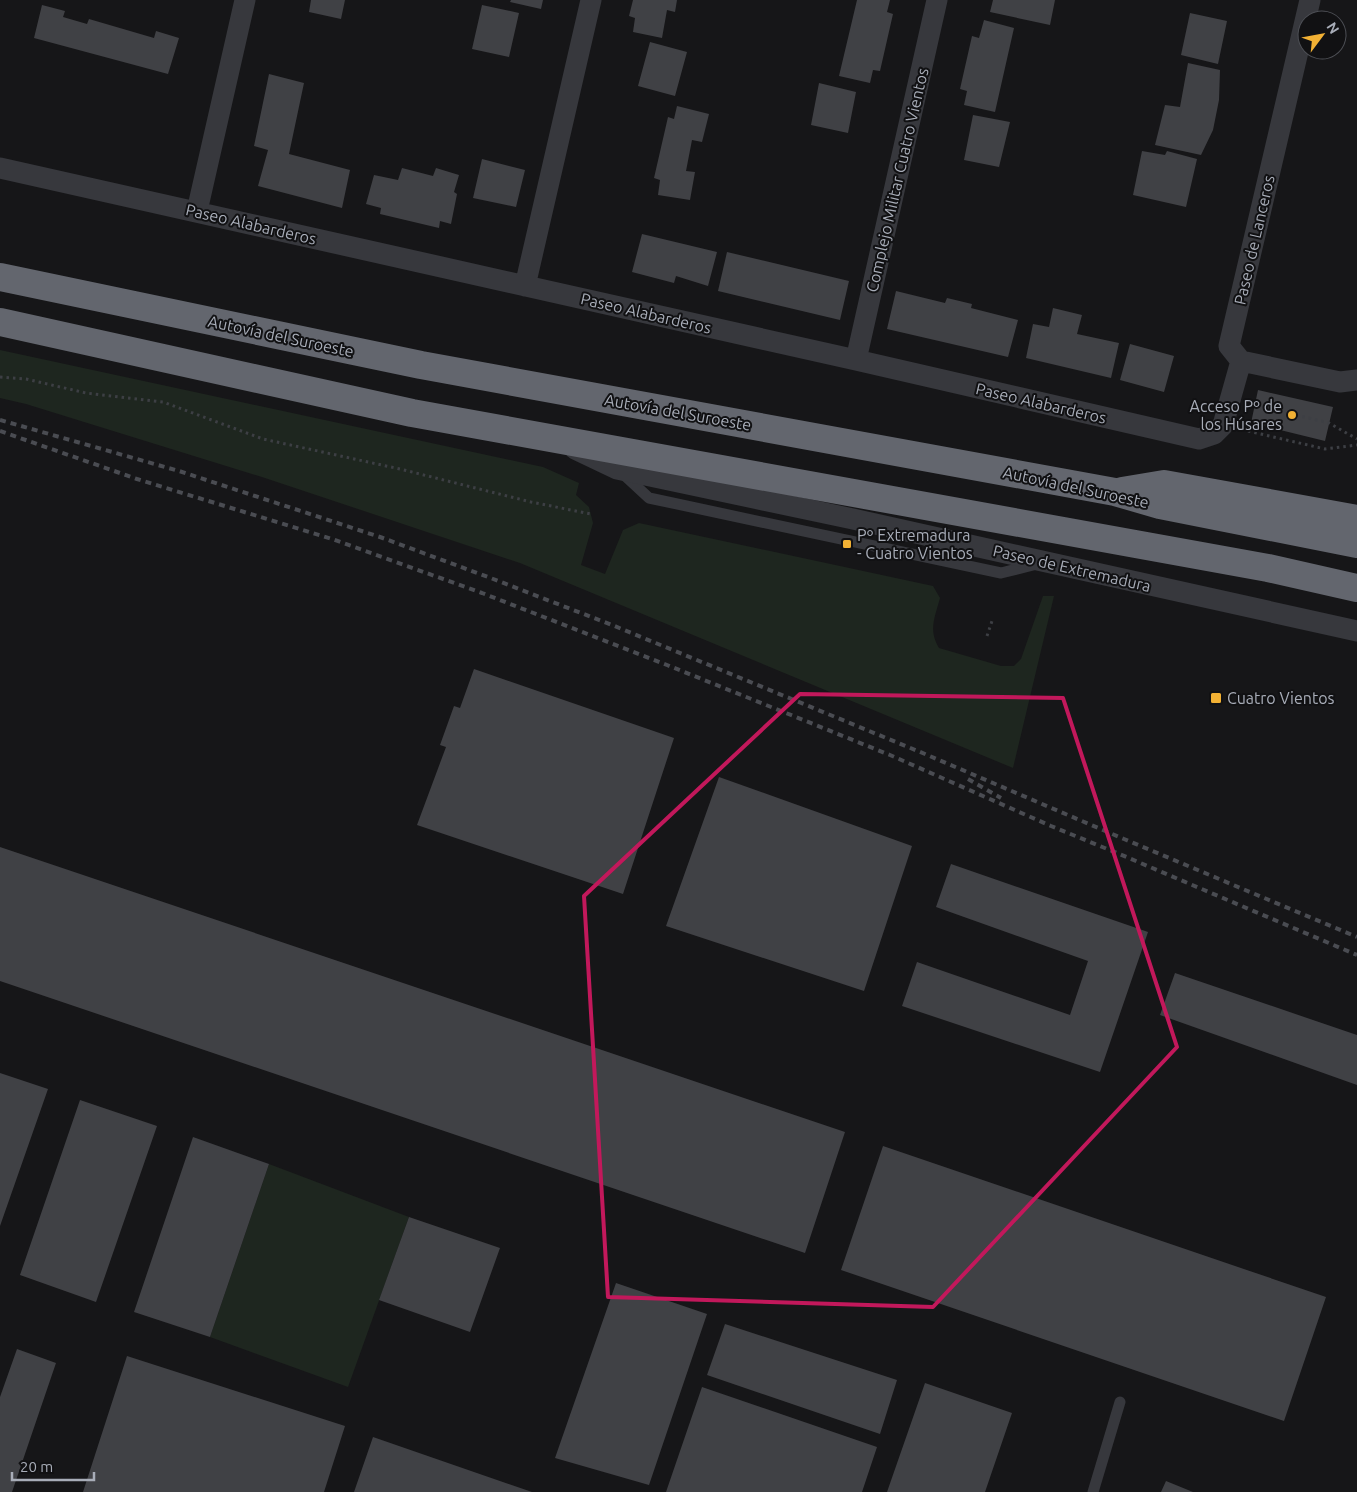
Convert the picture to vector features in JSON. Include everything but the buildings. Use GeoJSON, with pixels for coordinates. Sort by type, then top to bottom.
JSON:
{"type":"FeatureCollection","features":[{"type":"Feature","properties":{"kind":"highway","name":"Autovía del Suroeste"},"geometry":{"type":"LineString","coordinates":[[0,277],[421,366],[1115,492],[1160,505],[1357,544]]}},
{"type":"Feature","properties":{"kind":"highway"},"geometry":{"type":"LineString","coordinates":[[0,322],[412,413],[1248,564],[1357,588]]}},
{"type":"Feature","properties":{"kind":"highway"},"geometry":{"type":"LineString","coordinates":[[1115,492],[1164,484],[1357,519]]}},
{"type":"Feature","properties":{"kind":"street"},"geometry":{"type":"LineString","coordinates":[[197,211],[245,0]]}},
{"type":"Feature","properties":{"kind":"street"},"geometry":{"type":"LineString","coordinates":[[525,286],[591,0]]}},
{"type":"Feature","properties":{"kind":"street","name":"Complejo Militar Cuatro Vientos"},"geometry":{"type":"LineString","coordinates":[[856,360],[937,0]]}},
{"type":"Feature","properties":{"kind":"street","name":"Paseo de Lanceros"},"geometry":{"type":"LineString","coordinates":[[1241,360],[1229,346],[1310,0]]}},
{"type":"Feature","properties":{"kind":"street","name":"Paseo Alabarderos"},"geometry":{"type":"LineString","coordinates":[[0,168],[1200,439],[1214,434],[1223,425]]}},
{"type":"Feature","properties":{"kind":"street"},"geometry":{"type":"LineString","coordinates":[[1223,425],[1241,360],[1340,382],[1357,380]]}},
{"type":"Feature","properties":{"kind":"street","name":"Paseo de Extremadura"},"geometry":{"type":"LineString","coordinates":[[557,440],[616,469],[853,519],[1357,631]]}},
{"type":"Feature","properties":{"kind":"lane"},"geometry":{"type":"LineString","coordinates":[[1093,1492],[1120,1402]]}},
{"type":"Feature","properties":{"kind":"path"},"geometry":{"type":"LineString","coordinates":[[0,377],[26,379],[86,394],[163,402],[263,439],[400,469],[531,502],[591,514]]}},
{"type":"Feature","properties":{"kind":"path"},"geometry":{"type":"LineString","coordinates":[[1296,414],[1329,423],[1357,439]]}},
{"type":"Feature","properties":{"kind":"path"},"geometry":{"type":"LineString","coordinates":[[1223,425],[1325,449],[1357,446]]}},
{"type":"Feature","properties":{"kind":"path"},"geometry":{"type":"LineString","coordinates":[[987,636],[992,621]]}},
{"type":"Feature","properties":{"kind":"highlighted area"},"geometry":{"type":"Polygon","coordinates":[[[800,694],[1063,698],[1177,1047],[933,1307],[608,1297],[584,896],[800,694]]]}},
{"type":"Feature","properties":{"kind":"shaded area"},"geometry":{"type":"Polygon","coordinates":[[[0,350],[543,467],[579,483],[576,495],[589,507],[593,523],[581,565],[605,574],[623,530],[639,523],[933,586],[940,598],[933,629],[939,648],[1001,666],[1014,666],[1021,659],[1043,596],[1054,596],[1013,768],[520,563],[265,478],[26,404],[0,398],[0,350]]]}},
{"type":"Feature","properties":{"kind":"shaded area"},"geometry":{"type":"Polygon","coordinates":[[[269,1164],[409,1217],[348,1387],[210,1337],[269,1164]]]}},
{"type":"Feature","properties":{"kind":"railway"},"geometry":{"type":"LineString","coordinates":[[0,420],[179,471],[380,537],[488,577],[612,625],[925,754],[1357,937]]}},
{"type":"Feature","properties":{"kind":"railway"},"geometry":{"type":"LineString","coordinates":[[0,431],[137,479],[332,539],[482,593],[890,755],[1051,826],[1357,955]]}},
{"type":"Feature","properties":{"kind":"railway"},"geometry":{"type":"LineString","coordinates":[[968,779],[1001,798]]}},
{"type":"Feature","properties":{"kind":"place","name":"Acceso Pº de los Húsares"},"geometry":{"type":"Point","coordinates":[1292,415]}},
{"type":"Feature","properties":{"kind":"place","name":"Pº Extremadura - Cuatro Vientos"},"geometry":{"type":"Point","coordinates":[847,544]}},
{"type":"Feature","properties":{"kind":"place","name":"Cuatro Vientos"},"geometry":{"type":"Point","coordinates":[1216,698]}}]}
